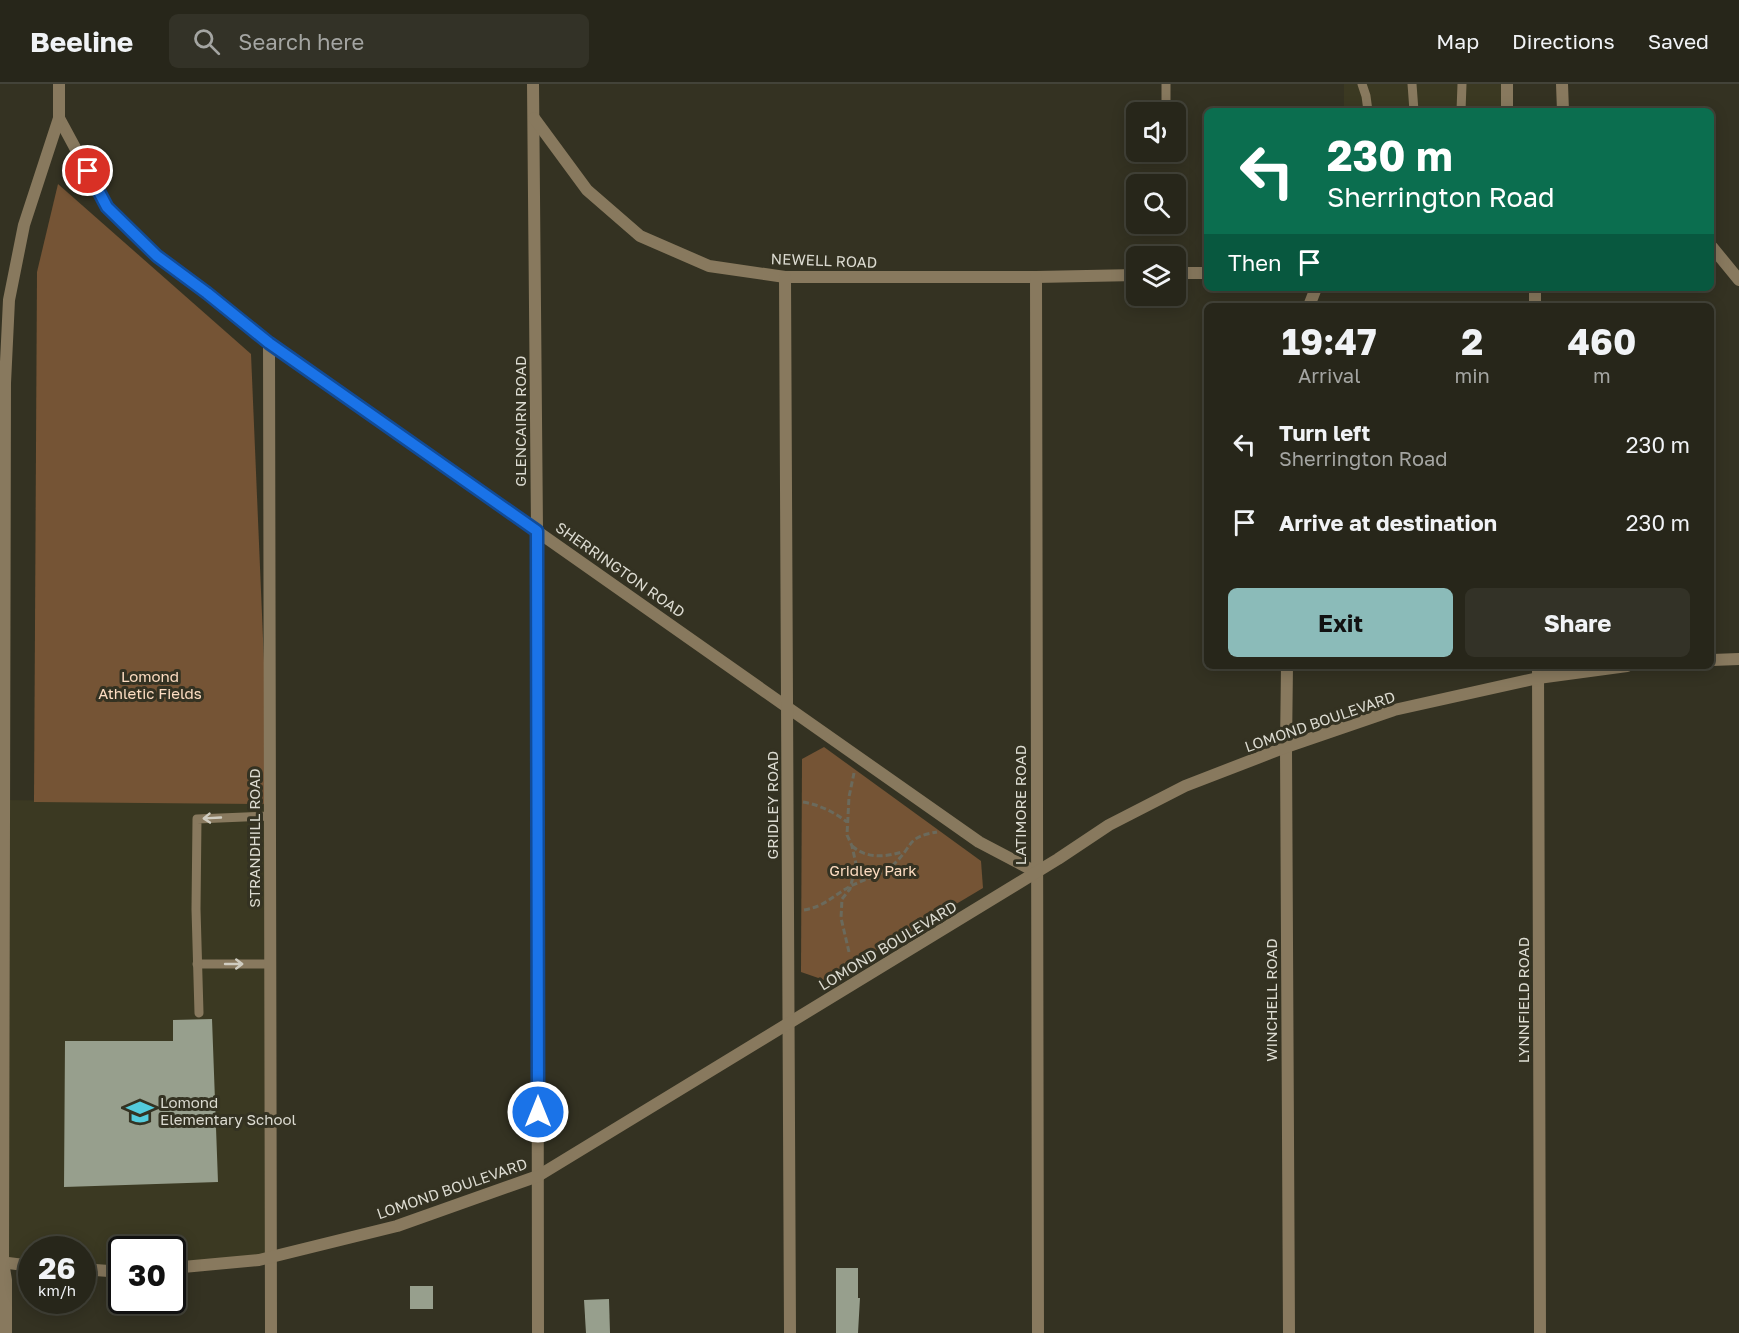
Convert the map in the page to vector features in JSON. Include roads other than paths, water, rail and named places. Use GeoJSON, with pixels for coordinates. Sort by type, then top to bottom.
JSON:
{"type":"FeatureCollection","features":[{"type":"Feature","properties":{"kind":"street"},"geometry":{"type":"LineString","coordinates":[[6,1333],[6,1280],[2,1262],[5,383],[9,300],[24,225],[58,118],[59,84]]}},
{"type":"Feature","properties":{"kind":"street","name":"GLENCAIRN ROAD"},"geometry":{"type":"LineString","coordinates":[[533,84],[537,531],[538,1333]]}},
{"type":"Feature","properties":{"kind":"street"},"geometry":{"type":"LineString","coordinates":[[1508,84],[1508,108]]}},
{"type":"Feature","properties":{"kind":"street"},"geometry":{"type":"LineString","coordinates":[[1562,84],[1563,108]]}},
{"type":"Feature","properties":{"kind":"street","name":"SHERRINGTON ROAD"},"geometry":{"type":"LineString","coordinates":[[58,118],[107,207],[157,256],[269,343],[979,842],[1036,872]]}},
{"type":"Feature","properties":{"kind":"street","name":"NEWELL ROAD"},"geometry":{"type":"LineString","coordinates":[[534,118],[587,190],[640,236],[709,266],[785,277],[1036,277],[1126,274]]}},
{"type":"Feature","properties":{"kind":"street"},"geometry":{"type":"LineString","coordinates":[[1714,249],[1739,280]]}},
{"type":"Feature","properties":{"kind":"street"},"geometry":{"type":"LineString","coordinates":[[1186,273],[1204,273]]}},
{"type":"Feature","properties":{"kind":"street","name":"GRIDLEY ROAD"},"geometry":{"type":"LineString","coordinates":[[785,277],[790,1333]]}},
{"type":"Feature","properties":{"kind":"street","name":"LATIMORE ROAD"},"geometry":{"type":"LineString","coordinates":[[1036,277],[1038,1333]]}},
{"type":"Feature","properties":{"kind":"street","name":"STRANDHILL ROAD"},"geometry":{"type":"LineString","coordinates":[[269,343],[272,1333]]}},
{"type":"Feature","properties":{"kind":"street"},"geometry":{"type":"LineString","coordinates":[[1714,660],[1739,659]]}},
{"type":"Feature","properties":{"kind":"street","name":"WINCHELL ROAD"},"geometry":{"type":"LineString","coordinates":[[1287,669],[1289,1333]]}},
{"type":"Feature","properties":{"kind":"street","name":"LOMOND BOULEVARD"},"geometry":{"type":"LineString","coordinates":[[186,1267],[259,1260],[398,1226],[538,1176],[789,1024],[1109,825],[1185,786],[1286,747],[1394,711],[1538,672],[1582,669]]}},
{"type":"Feature","properties":{"kind":"street","name":"LYNNFIELD ROAD"},"geometry":{"type":"LineString","coordinates":[[1538,672],[1540,1333]]}},
{"type":"Feature","properties":{"kind":"street"},"geometry":{"type":"LineString","coordinates":[[2,1262],[18,1264]]}},
{"type":"Feature","properties":{"kind":"lane"},"geometry":{"type":"LineString","coordinates":[[1166,84],[1166,102]]}},
{"type":"Feature","properties":{"kind":"lane"},"geometry":{"type":"LineString","coordinates":[[1362,84],[1368,108]]}},
{"type":"Feature","properties":{"kind":"lane"},"geometry":{"type":"LineString","coordinates":[[1412,84],[1414,108]]}},
{"type":"Feature","properties":{"kind":"lane"},"geometry":{"type":"LineString","coordinates":[[1461,108],[1462,84]]}},
{"type":"Feature","properties":{"kind":"lane"},"geometry":{"type":"LineString","coordinates":[[198,1013],[198,819],[270,816]]}},
{"type":"Feature","properties":{"kind":"lane"},"geometry":{"type":"LineString","coordinates":[[198,964],[271,964]]}},
{"type":"Feature","properties":{"kind":"place","name":"Lomond Elementary School"},"geometry":{"type":"Point","coordinates":[140,1112]}},
{"type":"Feature","properties":{"kind":"park label","name":"Lomond Athletic Fields"},"geometry":{"type":"Point","coordinates":[150,686]}},
{"type":"Feature","properties":{"kind":"park label","name":"Gridley Park"},"geometry":{"type":"Point","coordinates":[873,871]}}]}
